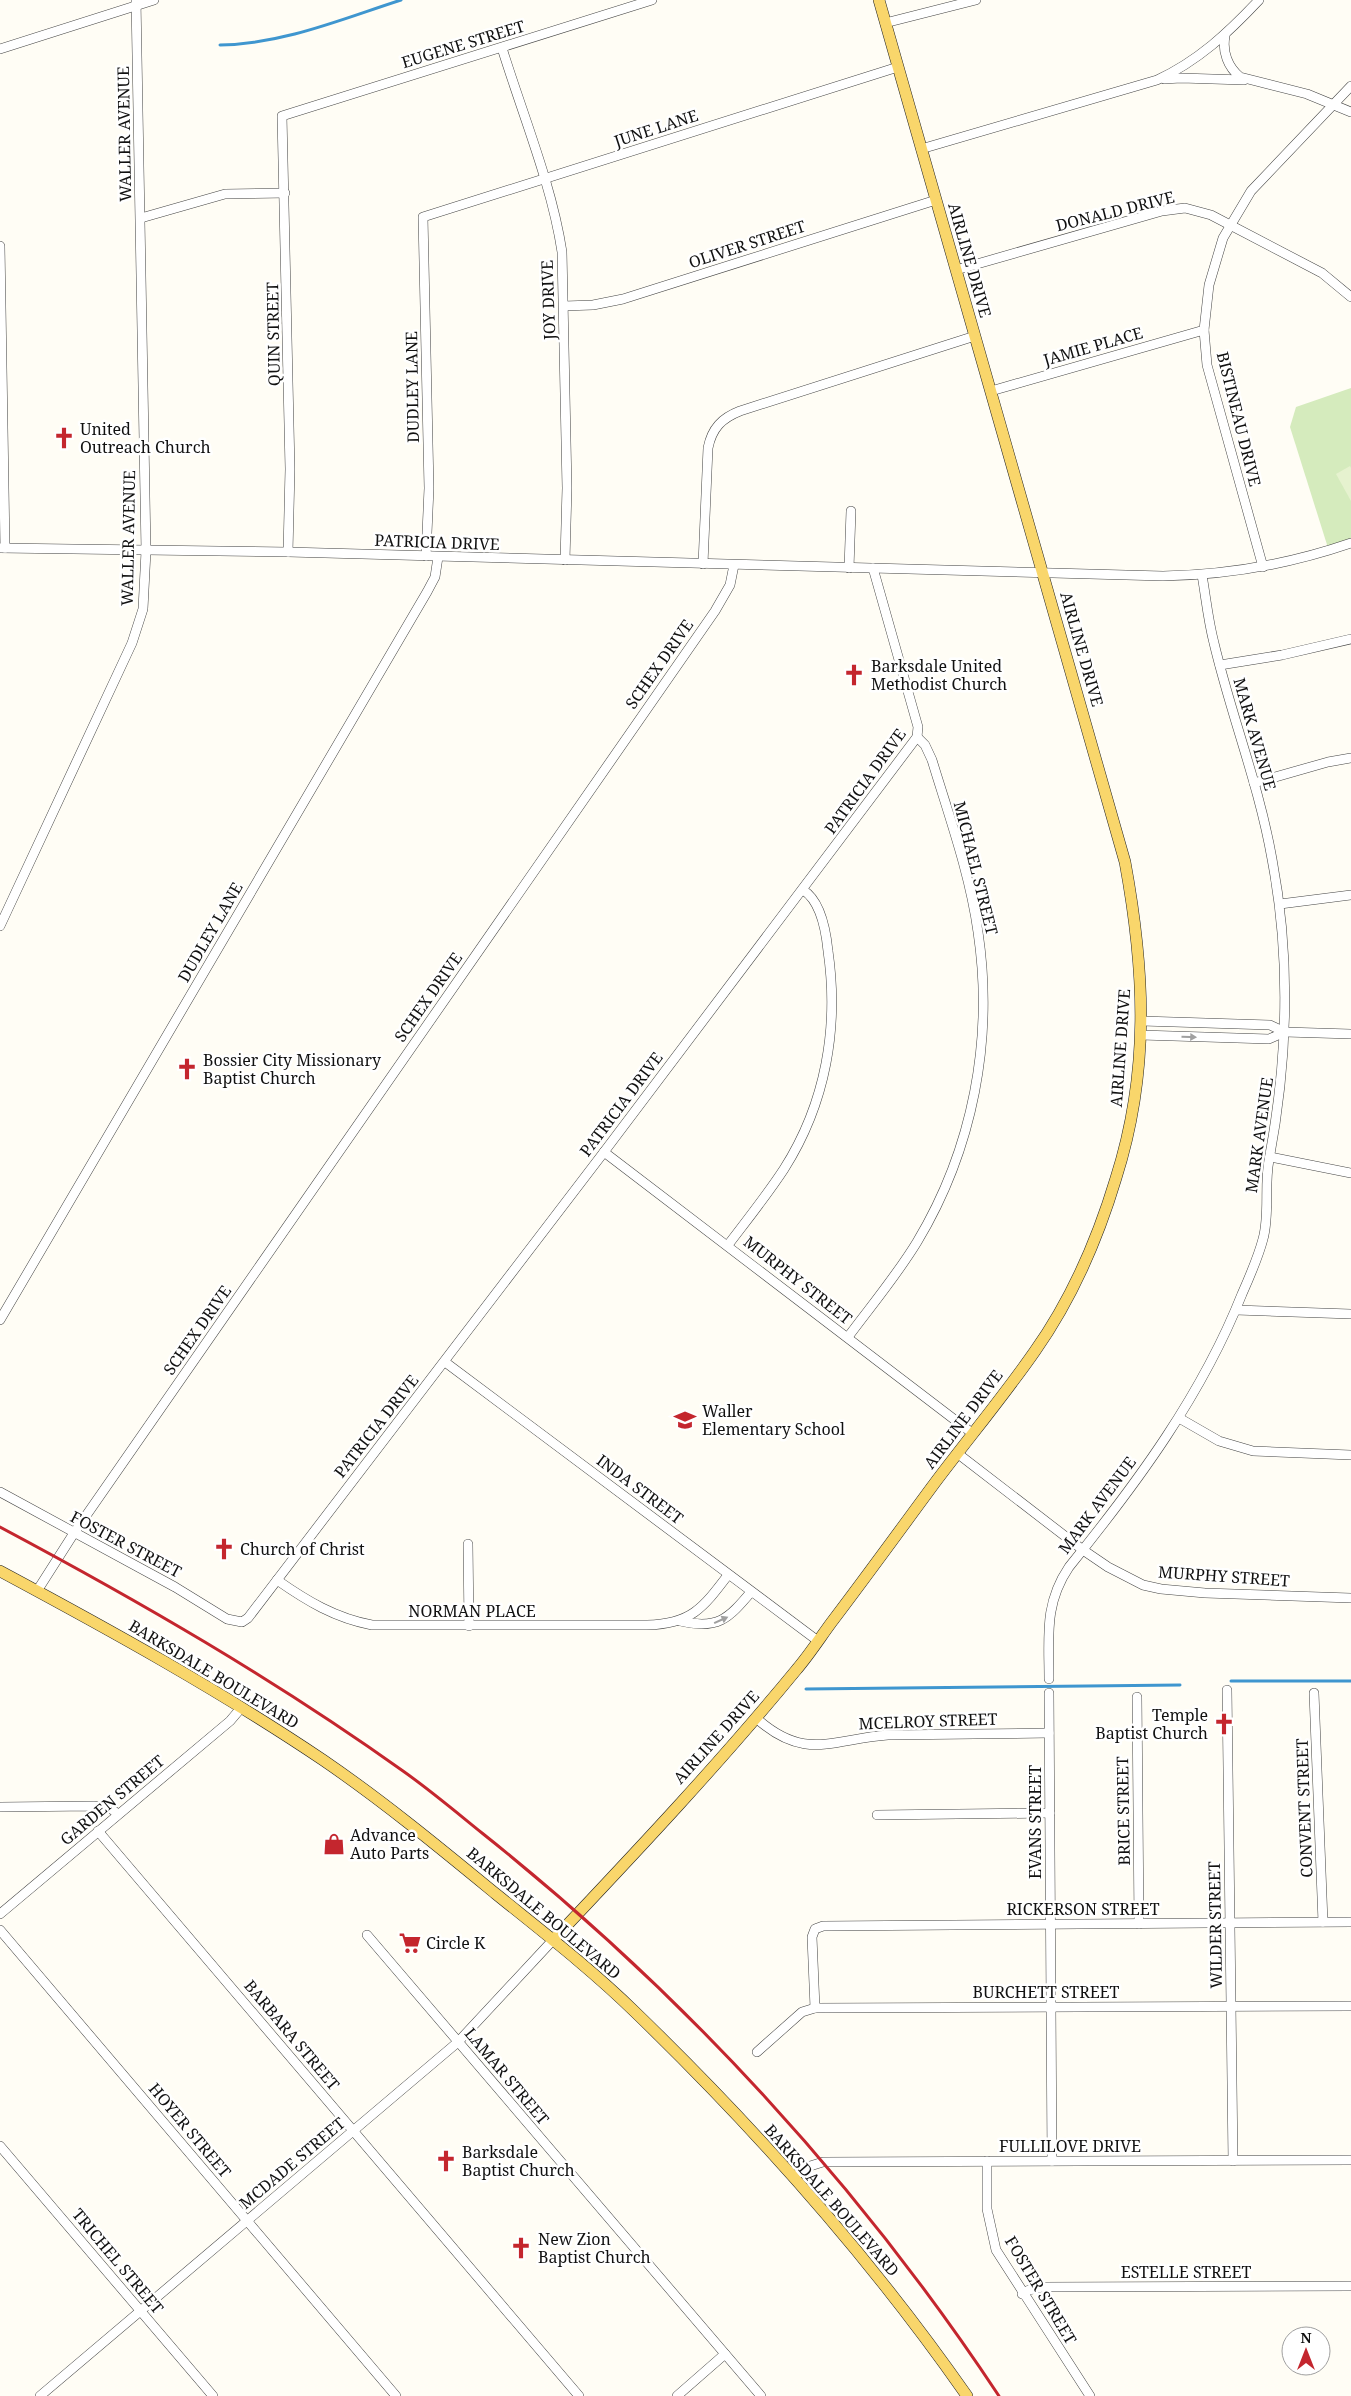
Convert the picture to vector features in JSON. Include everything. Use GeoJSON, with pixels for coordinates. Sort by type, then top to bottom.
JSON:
{"type":"FeatureCollection","features":[{"type":"Feature","properties":{"kind":"main road","name":"AIRLINE DRIVE"},"geometry":{"type":"LineString","coordinates":[[553,1940],[756,1718],[800,1666],[957,1453],[1036,1350],[1079,1274],[1094,1240],[1117,1176],[1133,1109],[1142,1021],[1139,946],[1124,862],[1044,574],[879,0]]}},
{"type":"Feature","properties":{"kind":"main road","name":"BARKSDALE BOULEVARD"},"geometry":{"type":"LineString","coordinates":[[0,1571],[151,1653],[326,1763],[395,1812],[597,1977],[673,2048],[794,2177],[891,2294],[965,2396]]}},
{"type":"Feature","properties":{"kind":"street"},"geometry":{"type":"LineString","coordinates":[[0,49],[136,3],[154,0]]}},
{"type":"Feature","properties":{"kind":"street","name":"EUGENE STREET"},"geometry":{"type":"LineString","coordinates":[[282,116],[652,0]]}},
{"type":"Feature","properties":{"kind":"street"},"geometry":{"type":"LineString","coordinates":[[885,23],[976,0]]}},
{"type":"Feature","properties":{"kind":"street"},"geometry":{"type":"LineString","coordinates":[[921,149],[1156,80],[1192,62],[1225,36],[1259,0]]}},
{"type":"Feature","properties":{"kind":"street","name":"WALLER AVENUE"},"geometry":{"type":"LineString","coordinates":[[0,926],[132,643],[143,608],[146,552],[136,3]]}},
{"type":"Feature","properties":{"kind":"street"},"geometry":{"type":"LineString","coordinates":[[1225,36],[1224,49],[1233,70],[1240,77],[1279,86],[1334,104],[1351,112]]}},
{"type":"Feature","properties":{"kind":"street","name":"JOY DRIVE"},"geometry":{"type":"LineString","coordinates":[[502,48],[544,179],[560,242],[564,306],[567,488],[565,560]]}},
{"type":"Feature","properties":{"kind":"street","name":"JUNE LANE"},"geometry":{"type":"LineString","coordinates":[[423,217],[898,67]]}},
{"type":"Feature","properties":{"kind":"street"},"geometry":{"type":"LineString","coordinates":[[1156,80],[1187,78],[1250,80]]}},
{"type":"Feature","properties":{"kind":"street","name":"BISTINEAU DRIVE"},"geometry":{"type":"LineString","coordinates":[[1263,567],[1210,378],[1204,330],[1210,279],[1218,250],[1230,225],[1261,179],[1351,86]]}},
{"type":"Feature","properties":{"kind":"street","name":"QUIN STREET"},"geometry":{"type":"LineString","coordinates":[[282,116],[290,469],[288,552]]}},
{"type":"Feature","properties":{"kind":"street"},"geometry":{"type":"LineString","coordinates":[[141,218],[225,194],[285,193]]}},
{"type":"Feature","properties":{"kind":"street","name":"OLIVER STREET"},"geometry":{"type":"LineString","coordinates":[[564,306],[593,305],[624,299],[936,200]]}},
{"type":"Feature","properties":{"kind":"street","name":"DONALD DRIVE"},"geometry":{"type":"LineString","coordinates":[[956,270],[1174,208],[1203,212],[1230,225],[1322,274],[1351,297]]}},
{"type":"Feature","properties":{"kind":"street","name":"DUDLEY LANE"},"geometry":{"type":"LineString","coordinates":[[423,217],[429,488],[426,556]]}},
{"type":"Feature","properties":{"kind":"street"},"geometry":{"type":"LineString","coordinates":[[0,246],[3,548]]}},
{"type":"Feature","properties":{"kind":"street","name":"JAMIE PLACE"},"geometry":{"type":"LineString","coordinates":[[991,391],[1204,330]]}},
{"type":"Feature","properties":{"kind":"street"},"geometry":{"type":"LineString","coordinates":[[703,564],[708,448],[713,432],[723,419],[740,411],[975,336]]}},
{"type":"Feature","properties":{"kind":"street"},"geometry":{"type":"LineString","coordinates":[[849,568],[851,511]]}},
{"type":"Feature","properties":{"kind":"street","name":"PATRICIA DRIVE"},"geometry":{"type":"LineString","coordinates":[[3,548],[146,552],[288,552],[1154,576],[1202,575],[1263,567],[1351,543]]}},
{"type":"Feature","properties":{"kind":"street","name":"DUDLEY LANE"},"geometry":{"type":"LineString","coordinates":[[0,1320],[427,592],[435,577],[438,557]]}},
{"type":"Feature","properties":{"kind":"street","name":"SCHEX DRIVE"},"geometry":{"type":"LineString","coordinates":[[37,1591],[74,1533],[715,611],[730,585],[734,565]]}},
{"type":"Feature","properties":{"kind":"street","name":"PATRICIA DRIVE"},"geometry":{"type":"LineString","coordinates":[[238,1623],[248,1618],[445,1362],[917,737],[918,727],[873,568]]}},
{"type":"Feature","properties":{"kind":"street","name":"MARK AVENUE"},"geometry":{"type":"LineString","coordinates":[[1050,1679],[1048,1622],[1051,1603],[1063,1576],[1179,1418],[1212,1361],[1236,1310],[1264,1234],[1266,1181],[1280,1100],[1285,1032],[1286,970],[1280,904],[1265,822],[1220,665],[1211,628],[1202,575]]}},
{"type":"Feature","properties":{"kind":"street"},"geometry":{"type":"LineString","coordinates":[[1220,665],[1290,654],[1351,639]]}},
{"type":"Feature","properties":{"kind":"street","name":"MICHAEL STREET"},"geometry":{"type":"LineString","coordinates":[[848,1337],[904,1262],[939,1201],[955,1162],[970,1117],[981,1052],[983,974],[974,911],[932,760],[925,745],[917,737]]}},
{"type":"Feature","properties":{"kind":"street"},"geometry":{"type":"LineString","coordinates":[[1254,783],[1328,762],[1351,758]]}},
{"type":"Feature","properties":{"kind":"street"},"geometry":{"type":"LineString","coordinates":[[728,1245],[778,1178],[792,1155],[814,1108],[826,1065],[832,1021],[828,948],[815,901],[803,890]]}},
{"type":"Feature","properties":{"kind":"street"},"geometry":{"type":"LineString","coordinates":[[1280,904],[1351,895]]}},
{"type":"Feature","properties":{"kind":"street"},"geometry":{"type":"LineString","coordinates":[[1142,1021],[1270,1025],[1285,1032],[1351,1034]]}},
{"type":"Feature","properties":{"kind":"street"},"geometry":{"type":"LineString","coordinates":[[1141,1035],[1270,1039],[1285,1032]]}},
{"type":"Feature","properties":{"kind":"street","name":"MURPHY STREET"},"geometry":{"type":"LineString","coordinates":[[604,1152],[972,1433]]}},
{"type":"Feature","properties":{"kind":"street"},"geometry":{"type":"LineString","coordinates":[[1270,1158],[1351,1173]]}},
{"type":"Feature","properties":{"kind":"street"},"geometry":{"type":"LineString","coordinates":[[1236,1310],[1351,1314]]}},
{"type":"Feature","properties":{"kind":"street","name":"INDA STREET"},"geometry":{"type":"LineString","coordinates":[[445,1362],[818,1641]]}},
{"type":"Feature","properties":{"kind":"street"},"geometry":{"type":"LineString","coordinates":[[1179,1418],[1218,1441],[1253,1451],[1351,1455]]}},
{"type":"Feature","properties":{"kind":"street","name":"MURPHY STREET"},"geometry":{"type":"LineString","coordinates":[[957,1453],[1083,1550],[1127,1578],[1161,1589],[1205,1593],[1351,1598]]}},
{"type":"Feature","properties":{"kind":"street","name":"FOSTER STREET"},"geometry":{"type":"LineString","coordinates":[[0,1492],[238,1623]]}},
{"type":"Feature","properties":{"kind":"street"},"geometry":{"type":"LineString","coordinates":[[468,1544],[469,1626]]}},
{"type":"Feature","properties":{"kind":"street","name":"NORMAN PLACE"},"geometry":{"type":"LineString","coordinates":[[680,1621],[703,1605],[728,1574]]}},
{"type":"Feature","properties":{"kind":"street","name":"NORMAN PLACE"},"geometry":{"type":"LineString","coordinates":[[277,1580],[313,1605],[335,1616],[384,1627],[646,1625],[680,1621],[700,1625],[718,1622],[733,1613],[751,1592]]}},
{"type":"Feature","properties":{"kind":"street","name":"WILDER STREET"},"geometry":{"type":"LineString","coordinates":[[1227,1690],[1232,2160]]}},
{"type":"Feature","properties":{"kind":"street","name":"EVANS STREET"},"geometry":{"type":"LineString","coordinates":[[1050,1693],[1052,2161]]}},
{"type":"Feature","properties":{"kind":"street","name":"CONVENT STREET"},"geometry":{"type":"LineString","coordinates":[[1314,1693],[1323,1922]]}},
{"type":"Feature","properties":{"kind":"street","name":"BRICE STREET"},"geometry":{"type":"LineString","coordinates":[[1137,1697],[1139,1924]]}},
{"type":"Feature","properties":{"kind":"street","name":"GARDEN STREET"},"geometry":{"type":"LineString","coordinates":[[0,1914],[230,1721],[241,1708]]}},
{"type":"Feature","properties":{"kind":"street","name":"MCELROY STREET"},"geometry":{"type":"LineString","coordinates":[[756,1718],[771,1730],[789,1740],[822,1746],[862,1737],[888,1735],[1049,1733]]}},
{"type":"Feature","properties":{"kind":"street"},"geometry":{"type":"LineString","coordinates":[[0,1807],[94,1806],[110,1808],[118,1814]]}},
{"type":"Feature","properties":{"kind":"street"},"geometry":{"type":"LineString","coordinates":[[877,1815],[1050,1813]]}},
{"type":"Feature","properties":{"kind":"street","name":"BARBARA STREET"},"geometry":{"type":"LineString","coordinates":[[98,1831],[579,2396]]}},
{"type":"Feature","properties":{"kind":"street","name":"RICKERSON STREET"},"geometry":{"type":"LineString","coordinates":[[815,2008],[812,1936],[815,1929],[828,1925],[1351,1922]]}},
{"type":"Feature","properties":{"kind":"street","name":"HOYER STREET"},"geometry":{"type":"LineString","coordinates":[[0,1930],[396,2396]]}},
{"type":"Feature","properties":{"kind":"street","name":"LAMAR STREET"},"geometry":{"type":"LineString","coordinates":[[367,1935],[762,2396]]}},
{"type":"Feature","properties":{"kind":"street","name":"MCDADE STREET"},"geometry":{"type":"LineString","coordinates":[[40,2396],[458,2042],[553,1940]]}},
{"type":"Feature","properties":{"kind":"street","name":"BURCHETT STREET"},"geometry":{"type":"LineString","coordinates":[[757,2052],[802,2012],[815,2008],[1351,2006]]}},
{"type":"Feature","properties":{"kind":"street","name":"TRICHEL STREET"},"geometry":{"type":"LineString","coordinates":[[0,2146],[213,2396]]}},
{"type":"Feature","properties":{"kind":"street"},"geometry":{"type":"LineString","coordinates":[[0,2163],[8,2156]]}},
{"type":"Feature","properties":{"kind":"street","name":"FULLILOVE DRIVE"},"geometry":{"type":"LineString","coordinates":[[794,2177],[807,2166],[823,2162],[1351,2160]]}},
{"type":"Feature","properties":{"kind":"street","name":"FOSTER STREET"},"geometry":{"type":"LineString","coordinates":[[987,2162],[987,2209],[992,2240],[1022,2294],[1090,2396]]}},
{"type":"Feature","properties":{"kind":"street","name":"ESTELLE STREET"},"geometry":{"type":"LineString","coordinates":[[1022,2294],[1042,2287],[1351,2286]]}},
{"type":"Feature","properties":{"kind":"street"},"geometry":{"type":"LineString","coordinates":[[677,2396],[725,2354]]}},
{"type":"Feature","properties":{"kind":"green space"},"geometry":{"type":"Polygon","coordinates":[[[1351,388],[1351,542],[1329,551],[1290,427],[1296,407],[1351,388]]]}},
{"type":"Feature","properties":{"kind":"green space"},"geometry":{"type":"Polygon","coordinates":[[[1350,466],[1351,468],[1351,501],[1336,474],[1350,466]]]}},
{"type":"Feature","properties":{"kind":"waterway"},"geometry":{"type":"LineString","coordinates":[[220,45],[243,44],[289,35],[401,0]]}},
{"type":"Feature","properties":{"kind":"waterway"},"geometry":{"type":"LineString","coordinates":[[1231,1681],[1351,1681]]}},
{"type":"Feature","properties":{"kind":"waterway"},"geometry":{"type":"LineString","coordinates":[[806,1689],[1180,1685]]}},
{"type":"Feature","properties":{"kind":"railway"},"geometry":{"type":"LineString","coordinates":[[0,1527],[155,1612],[305,1704],[423,1786],[556,1894],[627,1958],[763,2094],[826,2166],[887,2241],[945,2317],[999,2396]]}},
{"type":"Feature","properties":{"kind":"place","name":"United Outreach Church"},"geometry":{"type":"Point","coordinates":[64,438]}},
{"type":"Feature","properties":{"kind":"place","name":"Barksdale United Methodist Church"},"geometry":{"type":"Point","coordinates":[854,675]}},
{"type":"Feature","properties":{"kind":"place","name":"Bossier City Missionary Baptist Church"},"geometry":{"type":"Point","coordinates":[187,1069]}},
{"type":"Feature","properties":{"kind":"place","name":"Waller Elementary School"},"geometry":{"type":"Point","coordinates":[685,1420]}},
{"type":"Feature","properties":{"kind":"place","name":"Church of Christ"},"geometry":{"type":"Point","coordinates":[224,1549]}},
{"type":"Feature","properties":{"kind":"place","name":"Temple Baptist Church"},"geometry":{"type":"Point","coordinates":[1224,1724]}},
{"type":"Feature","properties":{"kind":"place","name":"Advance Auto Parts"},"geometry":{"type":"Point","coordinates":[334,1844]}},
{"type":"Feature","properties":{"kind":"place","name":"Circle K"},"geometry":{"type":"Point","coordinates":[410,1943]}},
{"type":"Feature","properties":{"kind":"place","name":"Barksdale Baptist Church"},"geometry":{"type":"Point","coordinates":[446,2161]}},
{"type":"Feature","properties":{"kind":"place","name":"New Zion Baptist Church"},"geometry":{"type":"Point","coordinates":[521,2248]}}]}
